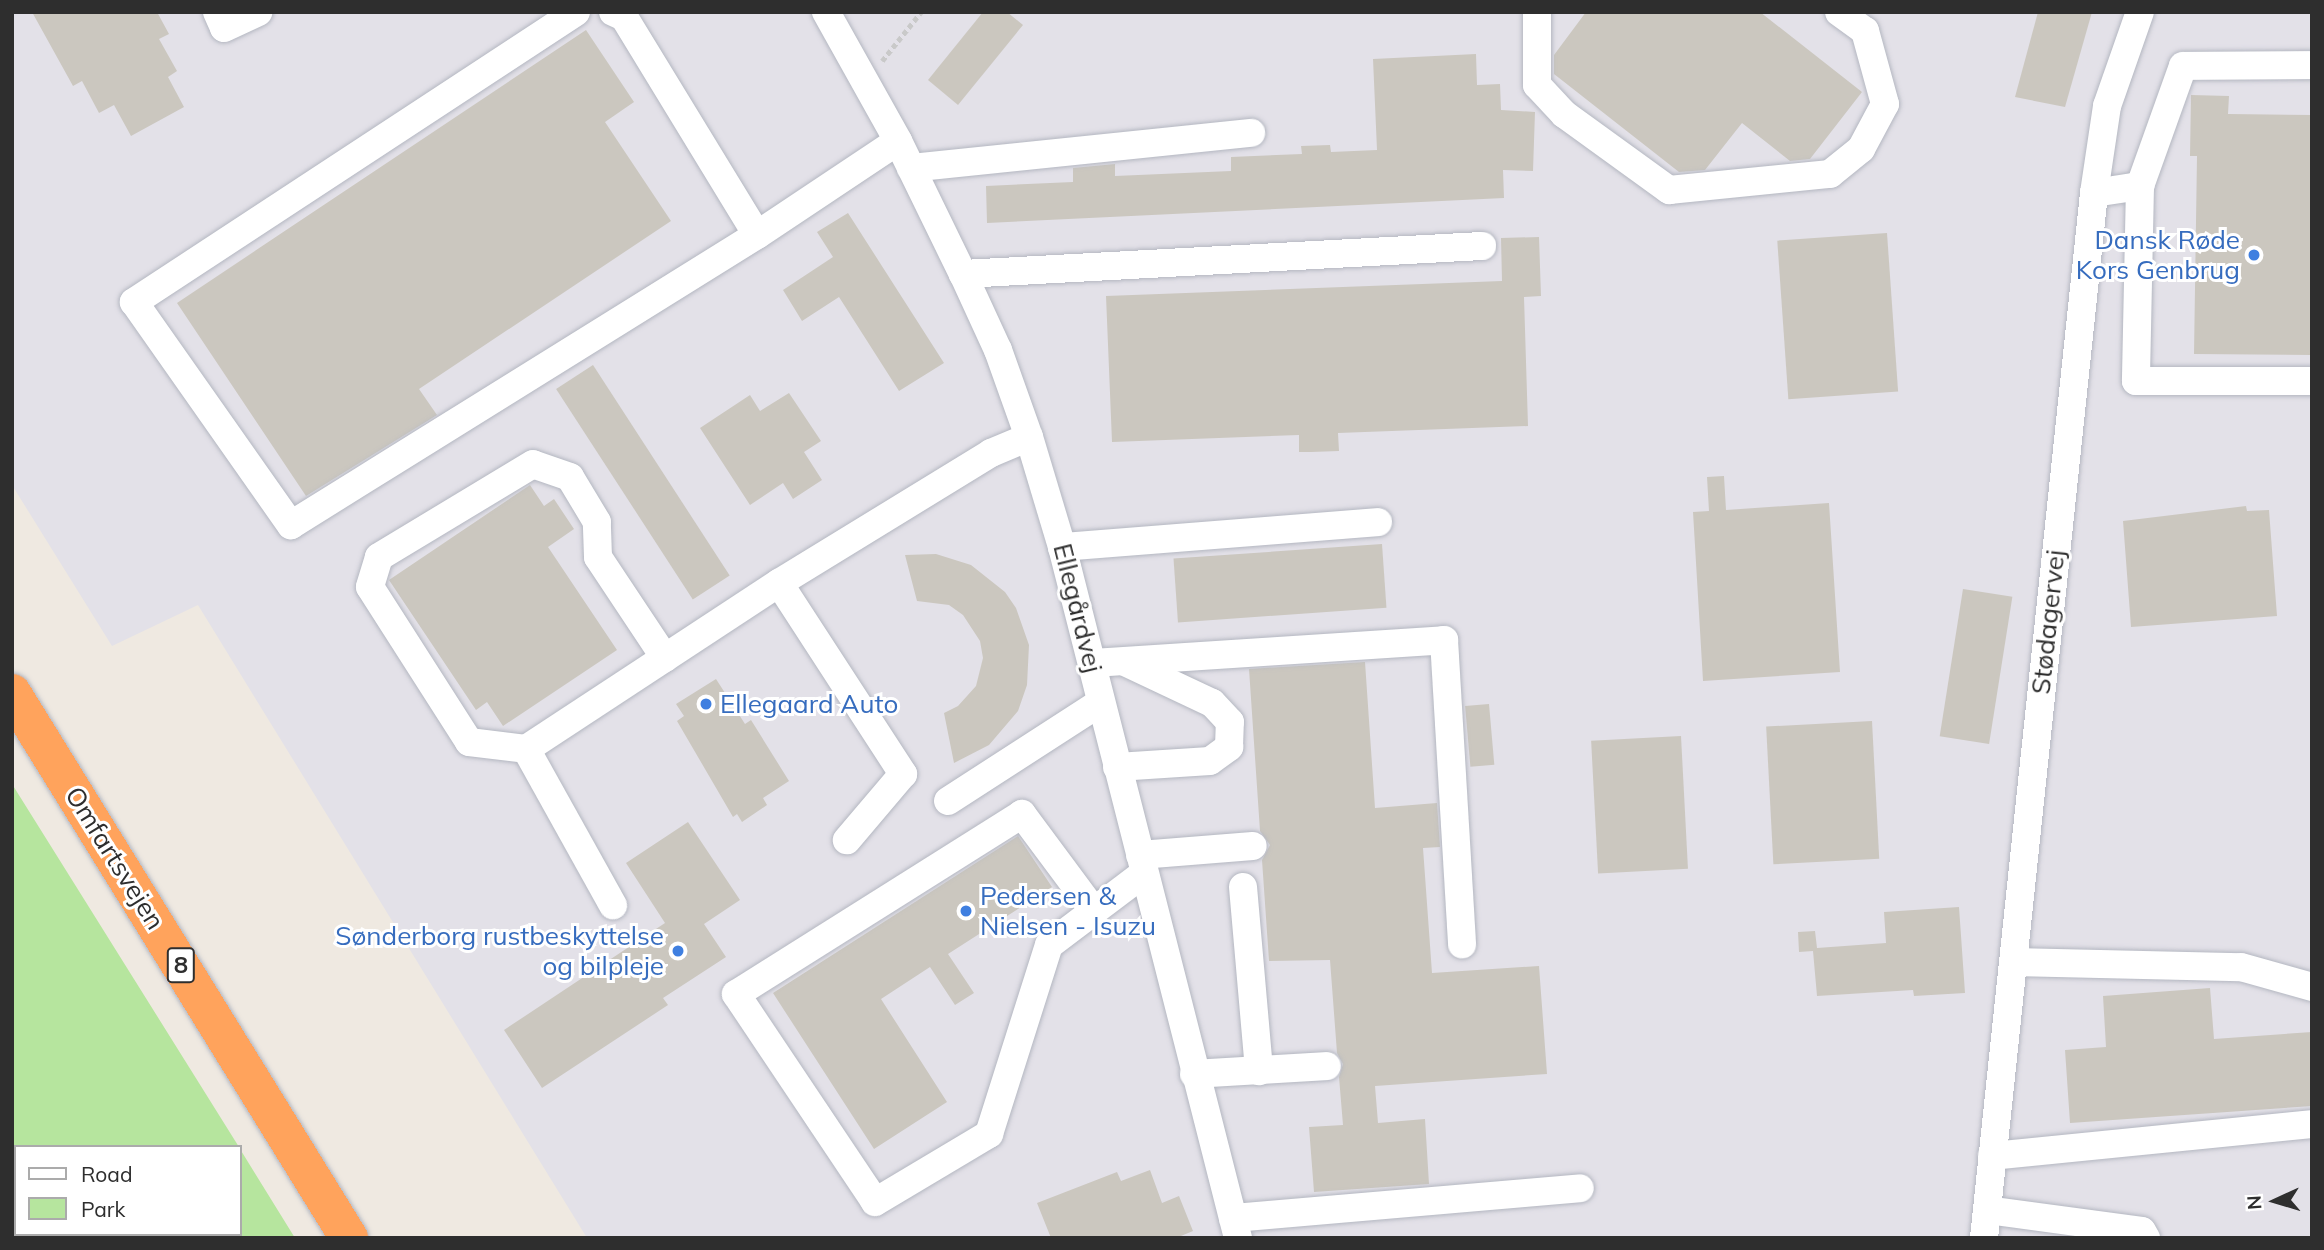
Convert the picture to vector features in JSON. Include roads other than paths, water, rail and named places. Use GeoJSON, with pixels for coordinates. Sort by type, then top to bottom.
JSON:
{"type":"FeatureCollection","features":[{"type":"Feature","properties":{"kind":"highway","name":"Omfartsvejen"},"geometry":{"type":"LineString","coordinates":[[12,693],[349,1238]]}},
{"type":"Feature","properties":{"kind":"street"},"geometry":{"type":"LineString","coordinates":[[217,12],[224,28],[260,12]]}},
{"type":"Feature","properties":{"kind":"street"},"geometry":{"type":"LineString","coordinates":[[576,12],[134,302],[291,525],[757,235],[898,141]]}},
{"type":"Feature","properties":{"kind":"street"},"geometry":{"type":"LineString","coordinates":[[613,12],[624,16],[757,235]]}},
{"type":"Feature","properties":{"kind":"street","name":"Ellegårdvej"},"geometry":{"type":"LineString","coordinates":[[826,12],[863,83],[898,141],[963,274],[998,350],[1029,437],[1093,663],[1141,864],[1235,1228]]}},
{"type":"Feature","properties":{"kind":"street"},"geometry":{"type":"LineString","coordinates":[[1537,12],[1536,85],[1564,114],[1669,190],[1830,174],[1861,149],[1885,104],[1873,21],[1839,12]]}},
{"type":"Feature","properties":{"kind":"street","name":"Stødagervej"},"geometry":{"type":"LineString","coordinates":[[1986,1224],[2094,193],[2107,106],[2140,12]]}},
{"type":"Feature","properties":{"kind":"street"},"geometry":{"type":"LineString","coordinates":[[2312,65],[2183,66],[2140,186],[2136,381],[2312,382]]}},
{"type":"Feature","properties":{"kind":"street"},"geometry":{"type":"LineString","coordinates":[[911,168],[1251,133]]}},
{"type":"Feature","properties":{"kind":"street"},"geometry":{"type":"LineString","coordinates":[[2094,193],[2140,186]]}},
{"type":"Feature","properties":{"kind":"street"},"geometry":{"type":"LineString","coordinates":[[963,274],[1482,246]]}},
{"type":"Feature","properties":{"kind":"street"},"geometry":{"type":"LineString","coordinates":[[665,658],[598,557],[597,522],[570,477],[533,464],[379,557],[370,587],[469,742],[526,749],[665,658],[779,583],[991,453],[1029,437]]}},
{"type":"Feature","properties":{"kind":"street"},"geometry":{"type":"LineString","coordinates":[[1062,547],[1378,522]]}},
{"type":"Feature","properties":{"kind":"street"},"geometry":{"type":"LineString","coordinates":[[779,583],[903,774],[847,840]]}},
{"type":"Feature","properties":{"kind":"street"},"geometry":{"type":"LineString","coordinates":[[1093,663],[1444,640],[1462,944]]}},
{"type":"Feature","properties":{"kind":"street"},"geometry":{"type":"LineString","coordinates":[[1117,767],[1210,761],[1228,747],[1230,722],[1212,703],[1122,661]]}},
{"type":"Feature","properties":{"kind":"street"},"geometry":{"type":"LineString","coordinates":[[948,801],[1101,702]]}},
{"type":"Feature","properties":{"kind":"street"},"geometry":{"type":"LineString","coordinates":[[526,749],[613,905]]}},
{"type":"Feature","properties":{"kind":"street"},"geometry":{"type":"LineString","coordinates":[[1094,911],[1022,814],[736,994],[875,1202],[989,1134],[1049,944],[1094,911],[1141,864],[1253,845]]}},
{"type":"Feature","properties":{"kind":"street"},"geometry":{"type":"LineString","coordinates":[[1243,887],[1259,1071]]}},
{"type":"Feature","properties":{"kind":"street"},"geometry":{"type":"LineString","coordinates":[[2013,962],[2241,967],[2312,987]]}},
{"type":"Feature","properties":{"kind":"street"},"geometry":{"type":"LineString","coordinates":[[1194,1074],[1327,1066]]}},
{"type":"Feature","properties":{"kind":"street"},"geometry":{"type":"LineString","coordinates":[[1992,1156],[2312,1124]]}},
{"type":"Feature","properties":{"kind":"street"},"geometry":{"type":"LineString","coordinates":[[1235,1228],[1580,1188]]}},
{"type":"Feature","properties":{"kind":"street"},"geometry":{"type":"LineString","coordinates":[[1986,1224],[2142,1231],[2146,1238]]}},
{"type":"Feature","properties":{"kind":"place","name":"Dansk Røde Kors Genbrug"},"geometry":{"type":"Point","coordinates":[2254,255]}},
{"type":"Feature","properties":{"kind":"place","name":"Ellegaard Auto"},"geometry":{"type":"Point","coordinates":[706,704]}},
{"type":"Feature","properties":{"kind":"place","name":"Pedersen & Nielsen - Isuzu"},"geometry":{"type":"Point","coordinates":[966,911]}},
{"type":"Feature","properties":{"kind":"place","name":"Sønderborg rustbeskyttelse og bilpleje"},"geometry":{"type":"Point","coordinates":[678,951]}}]}
